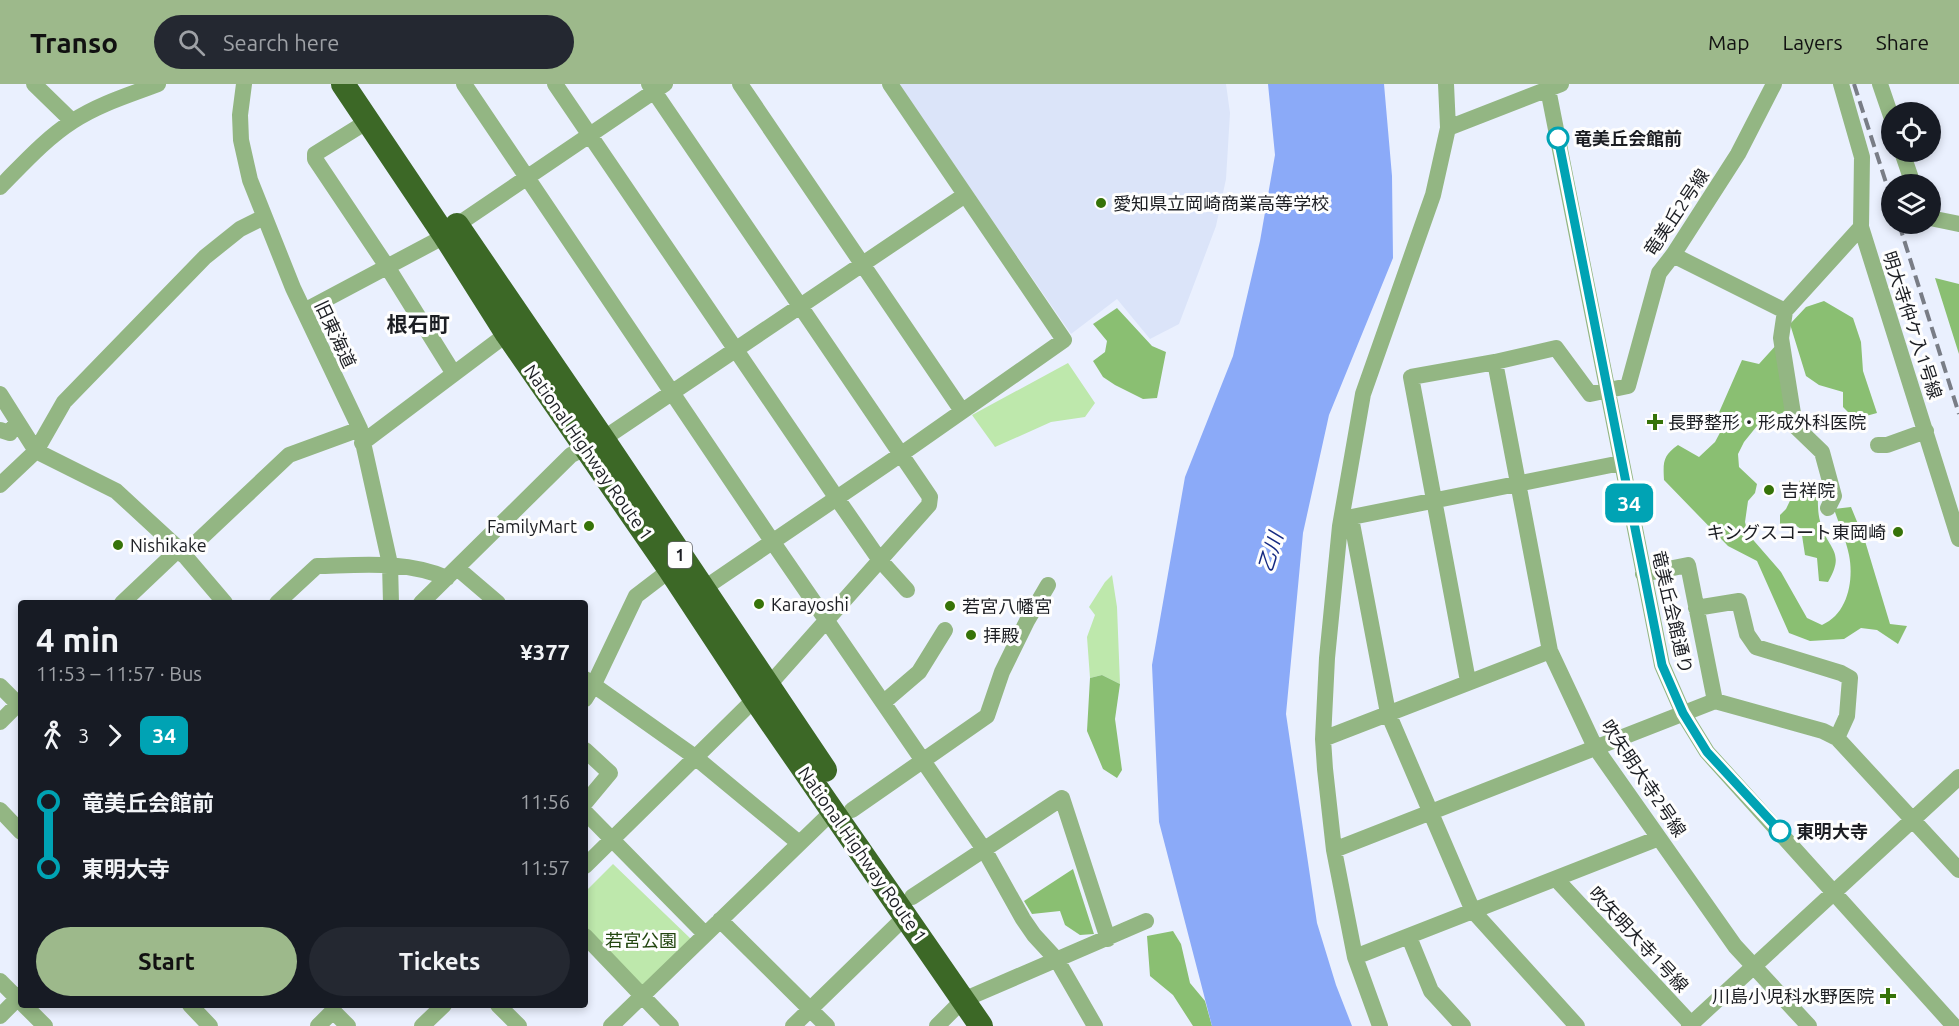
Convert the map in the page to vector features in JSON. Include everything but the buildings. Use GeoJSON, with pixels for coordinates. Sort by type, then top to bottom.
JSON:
{"type":"FeatureCollection","features":[{"type":"Feature","properties":{"kind":"highway","name":"National Highway Route 1"},"geometry":{"type":"LineString","coordinates":[[343,84],[368,121],[451,230],[507,334],[594,443],[703,589],[762,692]]}},
{"type":"Feature","properties":{"kind":"highway","name":"National Highway Route 1"},"geometry":{"type":"LineString","coordinates":[[361,84],[451,230],[594,443],[670,570],[762,692],[971,998],[1000,1026]]}},
{"type":"Feature","properties":{"kind":"highway","name":"National Highway Route 1"},"geometry":{"type":"LineString","coordinates":[[971,998],[981,1026]]}},
{"type":"Feature","properties":{"kind":"street"},"geometry":{"type":"LineString","coordinates":[[34,84],[72,121]]}},
{"type":"Feature","properties":{"kind":"street"},"geometry":{"type":"LineString","coordinates":[[3,178],[72,121],[101,106],[158,84]]}},
{"type":"Feature","properties":{"kind":"street","name":"旧東海道"},"geometry":{"type":"LineString","coordinates":[[244,84],[240,115],[242,140],[250,180],[304,311],[361,436],[390,564],[391,600]]}},
{"type":"Feature","properties":{"kind":"street"},"geometry":{"type":"LineString","coordinates":[[464,84],[772,541],[985,851],[1023,919],[1057,960],[1095,1026]]}},
{"type":"Feature","properties":{"kind":"street"},"geometry":{"type":"LineString","coordinates":[[555,84],[879,559],[907,590]]}},
{"type":"Feature","properties":{"kind":"street"},"geometry":{"type":"LineString","coordinates":[[740,84],[962,411]]}},
{"type":"Feature","properties":{"kind":"street"},"geometry":{"type":"LineString","coordinates":[[703,589],[1064,340],[891,84]]}},
{"type":"Feature","properties":{"kind":"street"},"geometry":{"type":"LineString","coordinates":[[1380,1026],[1354,957],[1334,849],[1324,769],[1323,739],[1330,609],[1346,519],[1363,394],[1433,195],[1448,128],[1446,84]]}},
{"type":"Feature","properties":{"kind":"street","name":"竜美丘2号線"},"geometry":{"type":"LineString","coordinates":[[1608,390],[1628,386],[1659,273],[1738,154],[1774,84]]}},
{"type":"Feature","properties":{"kind":"street","name":"明大寺仲ケ入1号線"},"geometry":{"type":"LineString","coordinates":[[1841,84],[1862,157],[1861,227],[1959,539]]}},
{"type":"Feature","properties":{"kind":"street"},"geometry":{"type":"LineString","coordinates":[[1880,84],[1886,102]]}},
{"type":"Feature","properties":{"kind":"street"},"geometry":{"type":"LineString","coordinates":[[304,311],[388,268],[451,230],[590,136],[656,86],[930,497],[929,505],[762,692],[588,863]]}},
{"type":"Feature","properties":{"kind":"street"},"geometry":{"type":"LineString","coordinates":[[1448,128],[1552,86],[1608,390],[1590,394],[1556,348],[1411,377],[1468,681]]}},
{"type":"Feature","properties":{"kind":"street"},"geometry":{"type":"LineString","coordinates":[[368,121],[315,154],[315,159],[388,268],[454,374]]}},
{"type":"Feature","properties":{"kind":"street"},"geometry":{"type":"LineString","coordinates":[[424,600],[571,454],[594,443],[672,393],[735,348],[965,195]]}},
{"type":"Feature","properties":{"kind":"street"},"geometry":{"type":"LineString","coordinates":[[0,485],[36,451],[64,402],[205,257],[240,229],[264,218]]}},
{"type":"Feature","properties":{"kind":"street"},"geometry":{"type":"LineString","coordinates":[[1941,220],[1959,224]]}},
{"type":"Feature","properties":{"kind":"street"},"geometry":{"type":"LineString","coordinates":[[1828,508],[1834,496],[1822,452],[1795,426],[1780,338],[1785,311],[1861,227]]}},
{"type":"Feature","properties":{"kind":"street"},"geometry":{"type":"LineString","coordinates":[[1673,255],[1785,311]]}},
{"type":"Feature","properties":{"kind":"street"},"geometry":{"type":"LineString","coordinates":[[125,600],[290,455],[361,436],[454,374],[507,334]]}},
{"type":"Feature","properties":{"kind":"street","name":"吹矢明大寺2号線"},"geometry":{"type":"LineString","coordinates":[[1495,362],[1550,651],[1595,747],[1735,945],[1809,1026]]}},
{"type":"Feature","properties":{"kind":"street","name":"竜美丘会館通り"},"geometry":{"type":"LineString","coordinates":[[1608,390],[1662,665],[1683,713],[1707,752],[1954,1026]]}},
{"type":"Feature","properties":{"kind":"street"},"geometry":{"type":"LineString","coordinates":[[0,394],[36,451],[116,491],[181,552],[222,600]]}},
{"type":"Feature","properties":{"kind":"street"},"geometry":{"type":"LineString","coordinates":[[0,430],[10,432],[17,421]]}},
{"type":"Feature","properties":{"kind":"street"},"geometry":{"type":"LineString","coordinates":[[1878,445],[1887,445],[1926,431]]}},
{"type":"Feature","properties":{"kind":"street"},"geometry":{"type":"LineString","coordinates":[[1346,519],[1621,463]]}},
{"type":"Feature","properties":{"kind":"street"},"geometry":{"type":"LineString","coordinates":[[1346,519],[1388,714],[1473,911],[1577,1026]]}},
{"type":"Feature","properties":{"kind":"street"},"geometry":{"type":"LineString","coordinates":[[280,600],[317,566],[390,564],[436,573],[452,573],[493,600]]}},
{"type":"Feature","properties":{"kind":"street"},"geometry":{"type":"LineString","coordinates":[[1643,574],[1688,565],[1715,701]]}},
{"type":"Feature","properties":{"kind":"street"},"geometry":{"type":"LineString","coordinates":[[670,570],[636,596],[588,688],[694,757],[799,843]]}},
{"type":"Feature","properties":{"kind":"street"},"geometry":{"type":"LineString","coordinates":[[611,1026],[799,843],[843,810],[924,761],[987,716],[1002,672],[1048,585]]}},
{"type":"Feature","properties":{"kind":"street"},"geometry":{"type":"LineString","coordinates":[[1696,608],[1739,601],[1746,634],[1756,647],[1841,673],[1850,678],[1848,716],[1837,738]]}},
{"type":"Feature","properties":{"kind":"street"},"geometry":{"type":"LineString","coordinates":[[884,702],[919,672],[945,630]]}},
{"type":"Feature","properties":{"kind":"street"},"geometry":{"type":"LineString","coordinates":[[1323,739],[1550,651]]}},
{"type":"Feature","properties":{"kind":"street"},"geometry":{"type":"LineString","coordinates":[[0,686],[18,702]]}},
{"type":"Feature","properties":{"kind":"street"},"geometry":{"type":"LineString","coordinates":[[1334,849],[1430,814],[1715,701],[1822,731],[1837,738],[1959,870]]}},
{"type":"Feature","properties":{"kind":"street"},"geometry":{"type":"LineString","coordinates":[[0,722],[18,706]]}},
{"type":"Feature","properties":{"kind":"street"},"geometry":{"type":"LineString","coordinates":[[588,753],[610,773],[588,799]]}},
{"type":"Feature","properties":{"kind":"street"},"geometry":{"type":"LineString","coordinates":[[1691,1025],[1959,777]]}},
{"type":"Feature","properties":{"kind":"street"},"geometry":{"type":"LineString","coordinates":[[793,1026],[909,906],[1062,798],[1107,939]]}},
{"type":"Feature","properties":{"kind":"street"},"geometry":{"type":"LineString","coordinates":[[0,810],[18,828]]}},
{"type":"Feature","properties":{"kind":"street"},"geometry":{"type":"LineString","coordinates":[[588,815],[705,934]]}},
{"type":"Feature","properties":{"kind":"street"},"geometry":{"type":"LineString","coordinates":[[1354,957],[1659,838]]}},
{"type":"Feature","properties":{"kind":"street","name":"吹矢明大寺1号線"},"geometry":{"type":"LineString","coordinates":[[1556,879],[1691,1025]]}},
{"type":"Feature","properties":{"kind":"street"},"geometry":{"type":"LineString","coordinates":[[720,920],[827,1026]]}},
{"type":"Feature","properties":{"kind":"street"},"geometry":{"type":"LineString","coordinates":[[937,1026],[971,998],[1146,921]]}},
{"type":"Feature","properties":{"kind":"street"},"geometry":{"type":"LineString","coordinates":[[1409,937],[1431,991],[1463,1026]]}},
{"type":"Feature","properties":{"kind":"street"},"geometry":{"type":"LineString","coordinates":[[588,939],[671,1026]]}},
{"type":"Feature","properties":{"kind":"street"},"geometry":{"type":"LineString","coordinates":[[0,981],[18,997]]}},
{"type":"Feature","properties":{"kind":"street"},"geometry":{"type":"LineString","coordinates":[[0,1016],[18,1002]]}},
{"type":"Feature","properties":{"kind":"street"},"geometry":{"type":"LineString","coordinates":[[28,1008],[45,1026]]}},
{"type":"Feature","properties":{"kind":"street"},"geometry":{"type":"LineString","coordinates":[[193,1008],[210,1026]]}},
{"type":"Feature","properties":{"kind":"street"},"geometry":{"type":"LineString","coordinates":[[422,1026],[441,1008]]}},
{"type":"Feature","properties":{"kind":"street"},"geometry":{"type":"LineString","coordinates":[[501,1008],[519,1026]]}},
{"type":"Feature","properties":{"kind":"street"},"geometry":{"type":"LineString","coordinates":[[318,1026],[333,1011],[348,1026]]}},
{"type":"Feature","properties":{"kind":"shaded area","name":"愛知県立岡崎商業高等学校"},"geometry":{"type":"Polygon","coordinates":[[[898,84],[1226,84],[1230,113],[1226,179],[1216,226],[1179,324],[1150,339],[1117,299],[1071,334],[898,84]]]}},
{"type":"Feature","properties":{"kind":"green space"},"geometry":{"type":"Polygon","coordinates":[[[1935,278],[1959,284],[1959,354],[1958,351],[1935,278]]]}},
{"type":"Feature","properties":{"kind":"green space"},"geometry":{"type":"Polygon","coordinates":[[[1824,301],[1853,318],[1861,342],[1863,371],[1877,413],[1855,419],[1843,407],[1843,392],[1819,385],[1806,376],[1790,324],[1806,307],[1824,301]]]}},
{"type":"Feature","properties":{"kind":"green space"},"geometry":{"type":"Polygon","coordinates":[[[1117,308],[1152,346],[1166,352],[1157,398],[1143,399],[1115,385],[1103,377],[1093,361],[1105,352],[1107,341],[1093,324],[1117,308]]]}},
{"type":"Feature","properties":{"kind":"green space"},"geometry":{"type":"Polygon","coordinates":[[[1778,343],[1792,409],[1761,421],[1744,442],[1738,454],[1739,467],[1757,484],[1755,493],[1748,501],[1745,522],[1748,534],[1781,572],[1807,618],[1822,625],[1838,613],[1850,585],[1849,555],[1834,509],[1851,507],[1865,541],[1890,624],[1907,626],[1898,644],[1877,630],[1861,628],[1844,639],[1810,641],[1789,633],[1757,561],[1728,546],[1664,480],[1665,460],[1669,452],[1678,445],[1699,457],[1715,442],[1723,427],[1717,417],[1742,360],[1759,364],[1778,343]]]}},
{"type":"Feature","properties":{"kind":"green space"},"geometry":{"type":"Polygon","coordinates":[[[1068,363],[1095,403],[1085,417],[1051,422],[995,447],[972,415],[1068,363]]]}},
{"type":"Feature","properties":{"kind":"green space"},"geometry":{"type":"Polygon","coordinates":[[[1800,480],[1818,484],[1820,521],[1833,550],[1836,563],[1828,582],[1819,581],[1817,558],[1805,555],[1801,529],[1792,523],[1780,525],[1780,515],[1786,509],[1800,480]]]}},
{"type":"Feature","properties":{"kind":"green space"},"geometry":{"type":"Polygon","coordinates":[[[1112,575],[1117,607],[1120,684],[1102,675],[1090,678],[1087,637],[1095,615],[1089,607],[1112,575]]]}},
{"type":"Feature","properties":{"kind":"green space"},"geometry":{"type":"Polygon","coordinates":[[[1102,675],[1120,684],[1115,719],[1122,770],[1117,778],[1103,769],[1087,731],[1090,678],[1102,675]]]}},
{"type":"Feature","properties":{"kind":"green space","name":"若宮公園"},"geometry":{"type":"Polygon","coordinates":[[[613,864],[692,940],[643,990],[588,937],[588,889],[613,864]]]}},
{"type":"Feature","properties":{"kind":"green space"},"geometry":{"type":"Polygon","coordinates":[[[1073,869],[1094,934],[1080,935],[1065,925],[1060,911],[1032,914],[1024,901],[1073,869]]]}},
{"type":"Feature","properties":{"kind":"green space"},"geometry":{"type":"Polygon","coordinates":[[[1173,931],[1181,944],[1190,983],[1205,1001],[1212,1026],[1193,1026],[1173,995],[1150,976],[1147,936],[1173,931]]]}},
{"type":"Feature","properties":{"kind":"water","name":"乙川"},"geometry":{"type":"Polygon","coordinates":[[[1268,84],[1384,84],[1392,176],[1393,258],[1329,415],[1303,533],[1286,714],[1317,923],[1336,985],[1352,1026],[1212,1026],[1159,822],[1152,665],[1185,477],[1233,356],[1260,241],[1275,155],[1268,84]]]}},
{"type":"Feature","properties":{"kind":"railway"},"geometry":{"type":"LineString","coordinates":[[1854,84],[1883,174]]}},
{"type":"Feature","properties":{"kind":"railway"},"geometry":{"type":"LineString","coordinates":[[1902,234],[1959,414]]}},
{"type":"Feature","properties":{"kind":"bus line","name":"34"},"geometry":{"type":"LineString","coordinates":[[1558,138],[1662,665],[1683,713],[1707,752],[1780,831]]}},
{"type":"Feature","properties":{"kind":"place","name":"竜美丘会館前"},"geometry":{"type":"Point","coordinates":[1558,138]}},
{"type":"Feature","properties":{"kind":"place","name":"愛知県立岡崎商業高等学校"},"geometry":{"type":"Point","coordinates":[1101,203]}},
{"type":"Feature","properties":{"kind":"place","name":"長野整形・形成外科医院"},"geometry":{"type":"Point","coordinates":[1655,422]}},
{"type":"Feature","properties":{"kind":"place","name":"吉祥院"},"geometry":{"type":"Point","coordinates":[1769,490]}},
{"type":"Feature","properties":{"kind":"place","name":"FamilyMart"},"geometry":{"type":"Point","coordinates":[589,526]}},
{"type":"Feature","properties":{"kind":"place","name":"キングスコート東岡崎"},"geometry":{"type":"Point","coordinates":[1898,532]}},
{"type":"Feature","properties":{"kind":"place","name":"Nishikake"},"geometry":{"type":"Point","coordinates":[118,545]}},
{"type":"Feature","properties":{"kind":"place","name":"Karayoshi"},"geometry":{"type":"Point","coordinates":[759,604]}},
{"type":"Feature","properties":{"kind":"place","name":"若宮八幡宮"},"geometry":{"type":"Point","coordinates":[950,606]}},
{"type":"Feature","properties":{"kind":"place","name":"拝殿"},"geometry":{"type":"Point","coordinates":[971,635]}},
{"type":"Feature","properties":{"kind":"place","name":"東明大寺"},"geometry":{"type":"Point","coordinates":[1780,831]}},
{"type":"Feature","properties":{"kind":"place","name":"川島小児科水野医院"},"geometry":{"type":"Point","coordinates":[1888,996]}},
{"type":"Feature","properties":{"kind":"district","name":"根石町"},"geometry":{"type":"Point","coordinates":[418,324]}}]}
